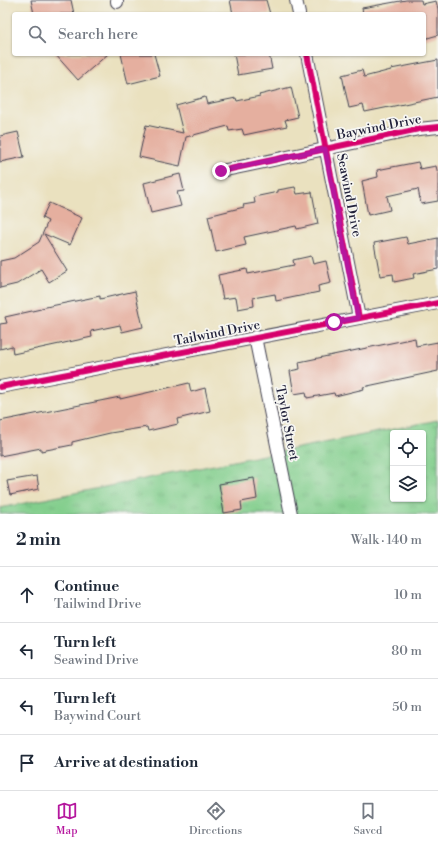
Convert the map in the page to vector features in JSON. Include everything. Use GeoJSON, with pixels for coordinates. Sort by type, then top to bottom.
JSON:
{"type":"FeatureCollection","features":[{"type":"Feature","properties":{"kind":"street"},"geometry":{"type":"LineString","coordinates":[[296,0],[299,12]]}},
{"type":"Feature","properties":{"kind":"street","name":"Seawind Drive"},"geometry":{"type":"LineString","coordinates":[[307,56],[358,318]]}},
{"type":"Feature","properties":{"kind":"street","name":"Baywind Drive"},"geometry":{"type":"LineString","coordinates":[[221,171],[419,129],[438,127]]}},
{"type":"Feature","properties":{"kind":"street","name":"Tailwind Drive"},"geometry":{"type":"LineString","coordinates":[[0,387],[438,303]]}},
{"type":"Feature","properties":{"kind":"street","name":"Taylor Street"},"geometry":{"type":"LineString","coordinates":[[255,337],[291,514]]}},
{"type":"Feature","properties":{"kind":"green space"},"geometry":{"type":"Polygon","coordinates":[[[438,420],[438,514],[0,514],[0,508],[438,420]]]}},
{"type":"Feature","properties":{"kind":"building"},"geometry":{"type":"Polygon","coordinates":[[[31,0],[71,0],[74,12],[34,12],[31,0]]]}},
{"type":"Feature","properties":{"kind":"building"},"geometry":{"type":"Polygon","coordinates":[[[230,0],[266,0],[269,12],[233,12],[230,0]]]}},
{"type":"Feature","properties":{"kind":"building"},"geometry":{"type":"Polygon","coordinates":[[[406,0],[421,0],[422,4],[436,1],[438,9],[438,35],[426,38],[426,12],[363,12],[362,8],[406,0]]]}},
{"type":"Feature","properties":{"kind":"building"},"geometry":{"type":"Polygon","coordinates":[[[57,56],[106,56],[78,80],[57,56]]]}},
{"type":"Feature","properties":{"kind":"building"},"geometry":{"type":"Polygon","coordinates":[[[121,56],[155,56],[160,76],[128,84],[121,56]]]}},
{"type":"Feature","properties":{"kind":"building"},"geometry":{"type":"Polygon","coordinates":[[[234,56],[269,56],[272,69],[238,75],[234,56]]]}},
{"type":"Feature","properties":{"kind":"building"},"geometry":{"type":"Polygon","coordinates":[[[438,60],[438,97],[365,112],[363,105],[349,108],[342,75],[362,70],[364,77],[391,69],[438,60]]]}},
{"type":"Feature","properties":{"kind":"building"},"geometry":{"type":"Polygon","coordinates":[[[291,87],[298,117],[285,120],[287,126],[244,135],[242,129],[229,131],[228,126],[186,137],[180,166],[139,157],[146,125],[183,133],[176,105],[205,97],[207,104],[236,98],[237,101],[291,87]]]}},
{"type":"Feature","properties":{"kind":"building"},"geometry":{"type":"Polygon","coordinates":[[[18,132],[24,157],[0,162],[0,136],[18,132]]]}},
{"type":"Feature","properties":{"kind":"building"},"geometry":{"type":"Polygon","coordinates":[[[418,162],[420,169],[436,166],[438,174],[438,201],[421,204],[418,189],[387,196],[390,210],[368,215],[362,181],[378,177],[377,170],[418,162]]]}},
{"type":"Feature","properties":{"kind":"building"},"geometry":{"type":"Polygon","coordinates":[[[180,174],[184,191],[177,192],[181,206],[151,213],[144,183],[180,174]]]}},
{"type":"Feature","properties":{"kind":"building"},"geometry":{"type":"Polygon","coordinates":[[[295,187],[297,194],[312,192],[318,224],[297,229],[296,226],[244,237],[246,245],[216,252],[208,216],[244,207],[243,205],[255,203],[254,197],[295,187]]]}},
{"type":"Feature","properties":{"kind":"building"},"geometry":{"type":"Polygon","coordinates":[[[49,203],[82,218],[70,245],[44,234],[67,271],[49,282],[41,269],[17,284],[0,288],[0,261],[14,258],[39,242],[48,221],[42,218],[49,203]]]}},
{"type":"Feature","properties":{"kind":"building"},"geometry":{"type":"Polygon","coordinates":[[[406,237],[408,244],[438,238],[438,269],[413,274],[414,278],[394,282],[393,274],[380,276],[374,243],[406,237]]]}},
{"type":"Feature","properties":{"kind":"building"},"geometry":{"type":"Polygon","coordinates":[[[311,256],[313,264],[326,261],[331,283],[318,286],[319,292],[276,301],[275,294],[253,298],[254,306],[238,309],[236,297],[223,299],[218,275],[247,269],[248,274],[294,265],[293,260],[311,256]]]}},
{"type":"Feature","properties":{"kind":"building"},"geometry":{"type":"Polygon","coordinates":[[[135,291],[143,327],[122,332],[120,325],[91,331],[92,337],[13,354],[12,346],[0,349],[0,324],[7,323],[5,317],[100,296],[100,299],[135,291]]]}},
{"type":"Feature","properties":{"kind":"building"},"geometry":{"type":"Polygon","coordinates":[[[415,338],[416,346],[438,342],[438,371],[363,387],[364,389],[335,396],[334,393],[307,398],[306,392],[294,394],[290,371],[300,369],[299,362],[415,338]]]}},
{"type":"Feature","properties":{"kind":"building"},"geometry":{"type":"Polygon","coordinates":[[[189,383],[191,392],[205,388],[210,411],[177,419],[178,424],[148,431],[147,427],[110,433],[72,442],[72,445],[41,451],[41,448],[0,456],[0,421],[120,397],[120,399],[189,383]]]}},
{"type":"Feature","properties":{"kind":"building"},"geometry":{"type":"Polygon","coordinates":[[[37,476],[39,489],[10,495],[7,481],[37,476]]]}},
{"type":"Feature","properties":{"kind":"building"},"geometry":{"type":"Polygon","coordinates":[[[254,478],[257,499],[241,502],[242,510],[224,513],[219,484],[254,478]]]}},
{"type":"Feature","properties":{"kind":"cycle path"},"geometry":{"type":"LineString","coordinates":[[307,56],[359,318]]}},
{"type":"Feature","properties":{"kind":"cycle path"},"geometry":{"type":"LineString","coordinates":[[221,171],[419,129],[438,127]]}},
{"type":"Feature","properties":{"kind":"cycle path"},"geometry":{"type":"LineString","coordinates":[[0,387],[438,303]]}},
{"type":"Feature","properties":{"kind":"route"},"geometry":{"type":"LineString","coordinates":[[221,171],[325,149],[358,318],[334,322]]}}]}
